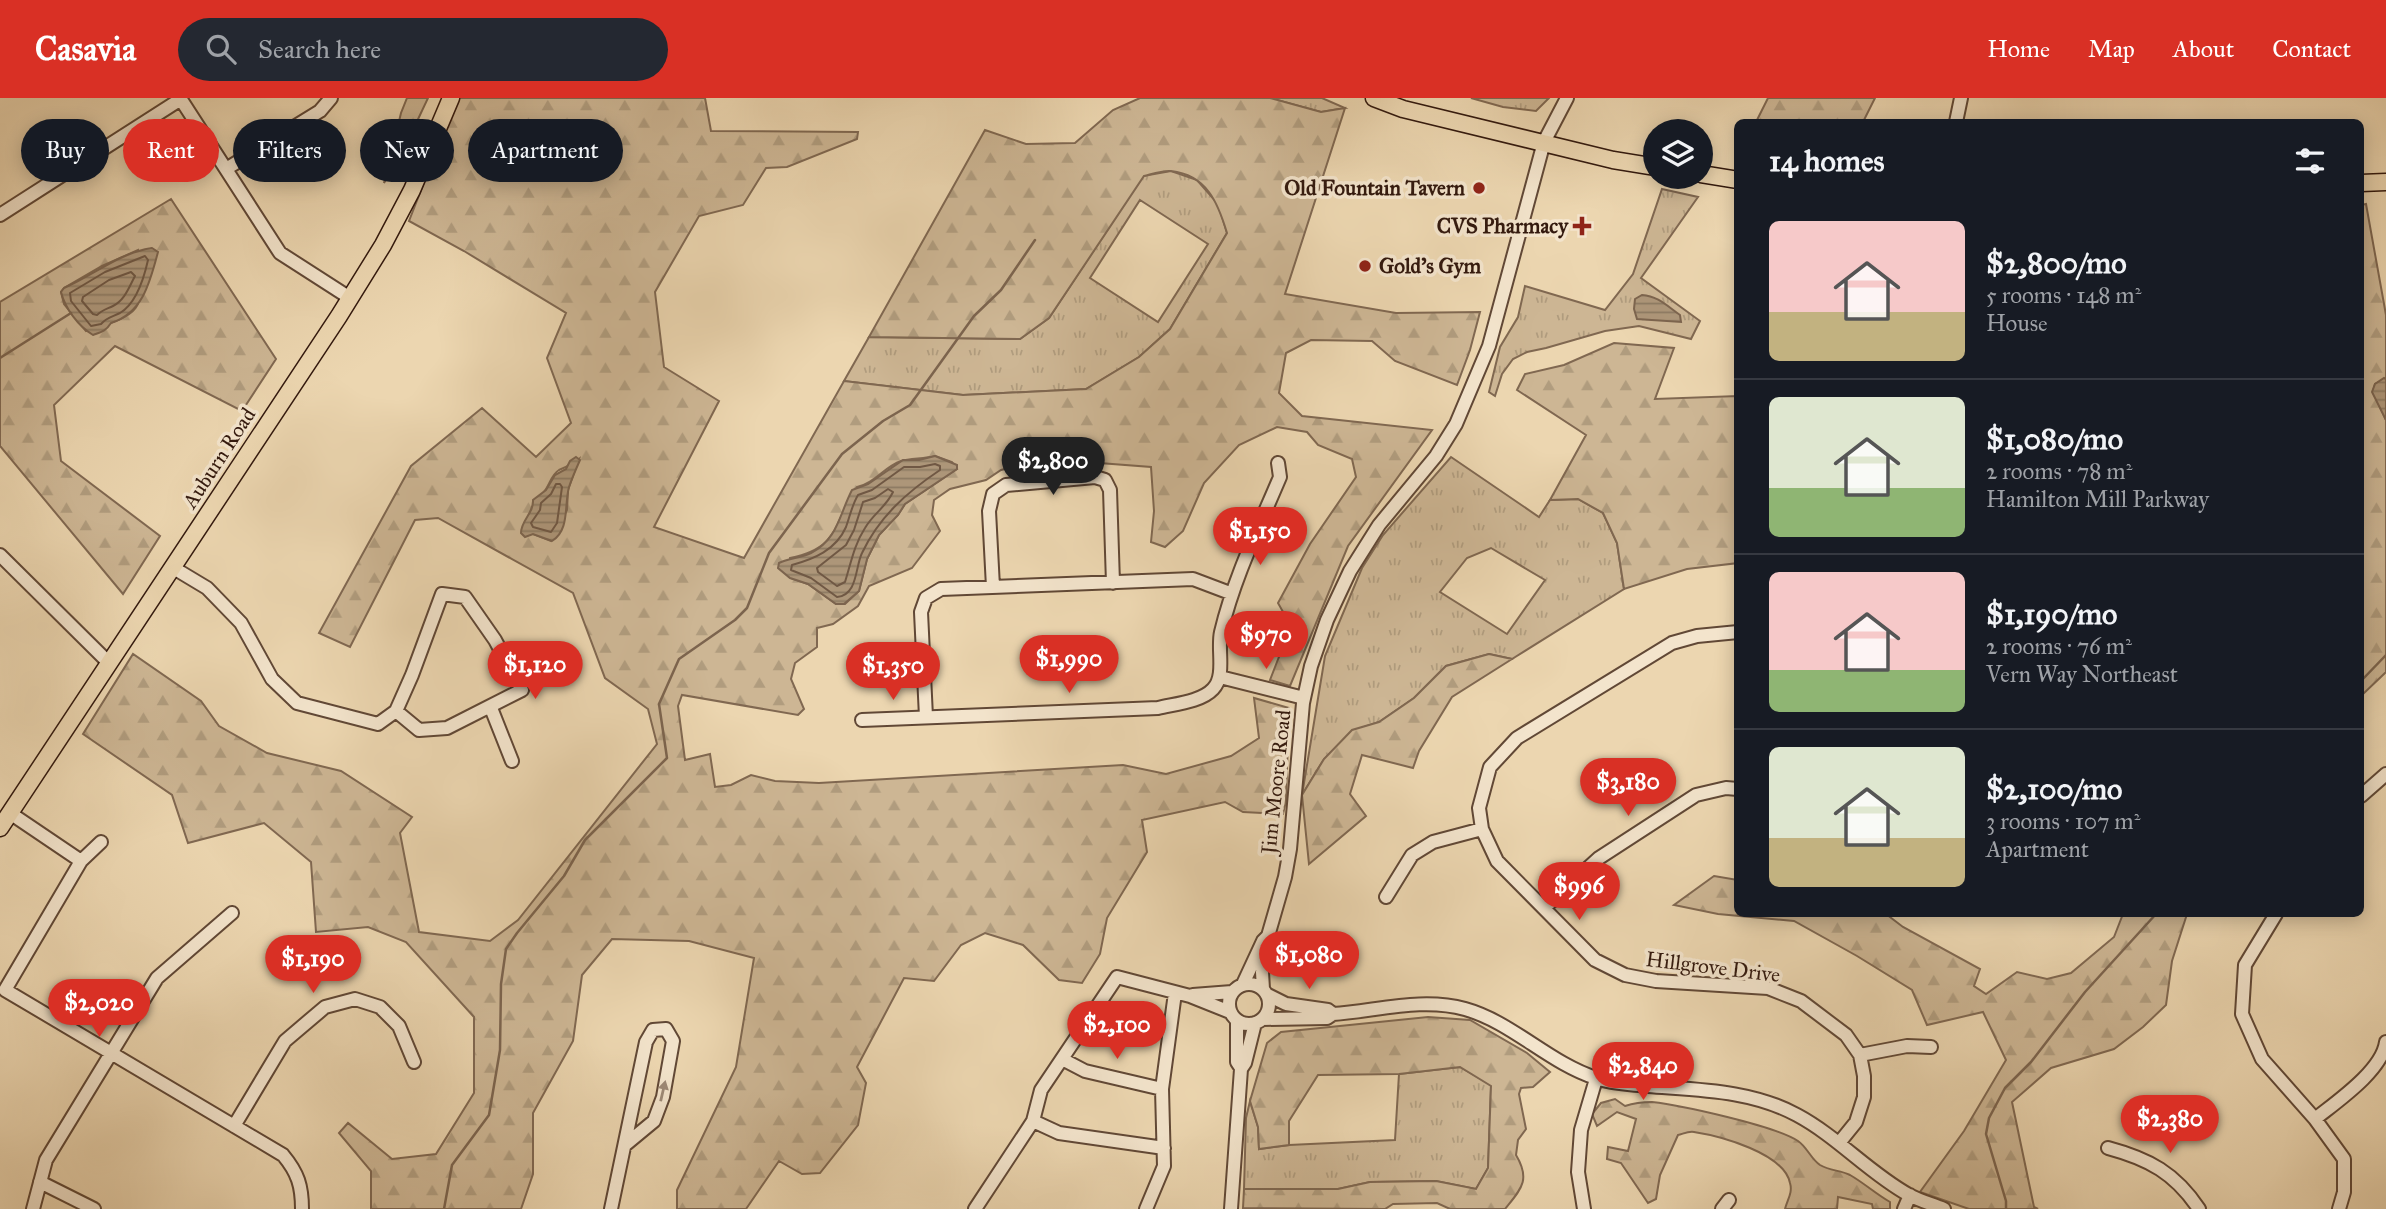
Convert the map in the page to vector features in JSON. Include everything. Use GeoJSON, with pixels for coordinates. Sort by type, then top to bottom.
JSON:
{"type":"FeatureCollection","features":[{"type":"Feature","properties":{"kind":"main road","name":"Auburn Road"},"geometry":{"type":"LineString","coordinates":[[0,828],[383,245],[412,190],[451,98]]}},
{"type":"Feature","properties":{"kind":"main road"},"geometry":{"type":"LineString","coordinates":[[1374,98],[1403,109],[1643,165]]}},
{"type":"Feature","properties":{"kind":"main road"},"geometry":{"type":"LineString","coordinates":[[1713,176],[1734,179]]}},
{"type":"Feature","properties":{"kind":"main road"},"geometry":{"type":"LineString","coordinates":[[2364,183],[2386,182]]}},
{"type":"Feature","properties":{"kind":"street"},"geometry":{"type":"LineString","coordinates":[[226,169],[320,111],[331,98]]}},
{"type":"Feature","properties":{"kind":"street","name":"Jim Moore Road"},"geometry":{"type":"LineString","coordinates":[[1266,992],[1262,972],[1268,936],[1290,849],[1298,738],[1311,666],[1327,620],[1350,571],[1378,525],[1436,456],[1456,424],[1489,346],[1544,142],[1567,98]]}},
{"type":"Feature","properties":{"kind":"street"},"geometry":{"type":"LineString","coordinates":[[1957,119],[1961,98]]}},
{"type":"Feature","properties":{"kind":"street"},"geometry":{"type":"LineString","coordinates":[[0,215],[180,99],[281,253],[350,298]]}},
{"type":"Feature","properties":{"kind":"street"},"geometry":{"type":"LineString","coordinates":[[862,720],[1158,708],[1200,697],[1214,689],[1220,677],[1219,639],[1230,593],[1280,477],[1278,463]]}},
{"type":"Feature","properties":{"kind":"street"},"geometry":{"type":"LineString","coordinates":[[993,587],[989,511],[993,494],[1006,485],[1095,477],[1105,480],[1110,490],[1113,583]]}},
{"type":"Feature","properties":{"kind":"street"},"geometry":{"type":"LineString","coordinates":[[0,555],[108,662]]}},
{"type":"Feature","properties":{"kind":"street"},"geometry":{"type":"LineString","coordinates":[[172,567],[207,588],[241,623],[272,679],[297,703],[378,724],[396,711],[442,594],[465,597],[495,640],[522,690],[447,729],[419,730],[396,711]]}},
{"type":"Feature","properties":{"kind":"street"},"geometry":{"type":"LineString","coordinates":[[926,717],[920,612],[926,598],[941,589],[1193,579],[1230,593]]}},
{"type":"Feature","properties":{"kind":"street","name":"Hillgrove Drive"},"geometry":{"type":"LineString","coordinates":[[1734,632],[1697,636],[1672,643],[1517,738],[1490,767],[1479,808],[1482,830],[1497,861],[1595,960],[1625,975],[1656,981],[1768,988],[1777,991],[1801,1001],[1826,1019],[1846,1035],[1860,1055]]}},
{"type":"Feature","properties":{"kind":"street"},"geometry":{"type":"LineString","coordinates":[[1220,677],[1304,698]]}},
{"type":"Feature","properties":{"kind":"street"},"geometry":{"type":"LineString","coordinates":[[491,708],[512,761]]}},
{"type":"Feature","properties":{"kind":"street"},"geometry":{"type":"LineString","coordinates":[[2364,793],[2386,774]]}},
{"type":"Feature","properties":{"kind":"street"},"geometry":{"type":"LineString","coordinates":[[1544,908],[1599,858],[1696,795],[1734,789]]}},
{"type":"Feature","properties":{"kind":"street"},"geometry":{"type":"LineString","coordinates":[[10,813],[81,861]]}},
{"type":"Feature","properties":{"kind":"street"},"geometry":{"type":"LineString","coordinates":[[1386,897],[1412,855],[1433,842],[1482,830]]}},
{"type":"Feature","properties":{"kind":"street"},"geometry":{"type":"LineString","coordinates":[[102,842],[81,861],[5,989],[283,1155],[295,1170],[302,1189],[302,1209]]}},
{"type":"Feature","properties":{"kind":"street"},"geometry":{"type":"LineString","coordinates":[[33,1209],[46,1160],[157,978],[232,913]]}},
{"type":"Feature","properties":{"kind":"street"},"geometry":{"type":"LineString","coordinates":[[2274,917],[2245,965],[2242,1014],[2262,1059],[2315,1119],[2344,1159],[2344,1192],[2339,1209]]}},
{"type":"Feature","properties":{"kind":"street","name":"Jim Moore Road"},"geometry":{"type":"LineString","coordinates":[[1243,984],[1263,941],[1268,936]]}},
{"type":"Feature","properties":{"kind":"street"},"geometry":{"type":"LineString","coordinates":[[975,1209],[1033,1121],[1041,1090],[1116,977],[1189,996],[1233,1016],[1242,1023],[1327,1018],[1334,1014],[1412,1004],[1465,1009],[1494,1021],[1551,1056],[1596,1079],[1633,1085],[1727,1092],[1763,1100],[1798,1115],[1910,1195],[1944,1209]]}},
{"type":"Feature","properties":{"kind":"street"},"geometry":{"type":"LineString","coordinates":[[1189,996],[1232,992],[1243,984],[1254,984],[1286,1004],[1328,1010],[1334,1014]]}},
{"type":"Feature","properties":{"kind":"street"},"geometry":{"type":"LineString","coordinates":[[1232,992],[1229,999],[1237,1062],[1241,1069]]}},
{"type":"Feature","properties":{"kind":"street"},"geometry":{"type":"LineString","coordinates":[[1231,1209],[1241,1069],[1259,1021],[1269,1008],[1266,992]]}},
{"type":"Feature","properties":{"kind":"street"},"geometry":{"type":"LineString","coordinates":[[1146,1209],[1164,1166],[1163,1089],[1175,993]]}},
{"type":"Feature","properties":{"kind":"street"},"geometry":{"type":"LineString","coordinates":[[234,1126],[285,1041],[325,1007],[355,999],[380,1007],[399,1026],[414,1062]]}},
{"type":"Feature","properties":{"kind":"street"},"geometry":{"type":"LineString","coordinates":[[611,1209],[646,1042],[653,1030],[666,1030],[673,1041],[663,1097],[654,1121],[625,1144]]}},
{"type":"Feature","properties":{"kind":"street"},"geometry":{"type":"LineString","coordinates":[[2315,1119],[2361,1083],[2385,1050],[2386,1042]]}},
{"type":"Feature","properties":{"kind":"street"},"geometry":{"type":"LineString","coordinates":[[1839,1143],[1856,1122],[1864,1097],[1860,1055],[1907,1046],[1931,1047]]}},
{"type":"Feature","properties":{"kind":"street"},"geometry":{"type":"LineString","coordinates":[[1062,1059],[1085,1071],[1163,1089]]}},
{"type":"Feature","properties":{"kind":"street"},"geometry":{"type":"LineString","coordinates":[[1584,1209],[1578,1172],[1581,1130],[1596,1079]]}},
{"type":"Feature","properties":{"kind":"street"},"geometry":{"type":"LineString","coordinates":[[1033,1121],[1059,1133],[1164,1149]]}},
{"type":"Feature","properties":{"kind":"street"},"geometry":{"type":"LineString","coordinates":[[2108,1148],[2129,1153],[2171,1175],[2199,1209]]}},
{"type":"Feature","properties":{"kind":"street"},"geometry":{"type":"LineString","coordinates":[[40,1182],[94,1209]]}},
{"type":"Feature","properties":{"kind":"street"},"geometry":{"type":"LineString","coordinates":[[1904,1209],[1910,1195]]}},
{"type":"Feature","properties":{"kind":"green space"},"geometry":{"type":"Polygon","coordinates":[[[407,98],[428,98],[418,119],[400,119],[407,98]]]}},
{"type":"Feature","properties":{"kind":"green space"},"geometry":{"type":"Polygon","coordinates":[[[457,98],[705,98],[711,131],[858,132],[857,139],[787,167],[766,168],[743,205],[699,216],[655,292],[664,367],[719,401],[654,527],[744,558],[844,381],[963,395],[1086,389],[1139,357],[1170,329],[1227,233],[1215,201],[1194,178],[1168,171],[1144,176],[1049,318],[1020,339],[869,337],[985,130],[1026,144],[1075,143],[1113,110],[1140,98],[1270,98],[1321,112],[1345,108],[1285,294],[1396,313],[1480,312],[1457,385],[1395,361],[1372,341],[1311,340],[1286,353],[1279,393],[1302,416],[1432,430],[1348,546],[1290,686],[1270,680],[1291,626],[1278,603],[1310,544],[1356,477],[1352,459],[1318,445],[1307,432],[1277,427],[1239,445],[1204,483],[1183,531],[1165,547],[1151,542],[1154,511],[1151,467],[1047,459],[1001,470],[986,480],[950,489],[934,500],[932,515],[940,531],[912,568],[869,586],[858,606],[833,624],[817,628],[817,647],[795,663],[791,679],[804,709],[798,715],[682,695],[678,706],[685,760],[710,754],[715,787],[731,785],[751,775],[775,781],[819,783],[1123,765],[1166,774],[1231,756],[1259,738],[1254,698],[1289,708],[1286,801],[1283,814],[1243,812],[1225,802],[1142,820],[1147,852],[1107,918],[1100,954],[1082,983],[1059,980],[1023,945],[985,933],[961,945],[934,981],[904,978],[857,1067],[866,1083],[858,1125],[820,1173],[802,1174],[779,1161],[746,1209],[677,1209],[677,1190],[736,1067],[754,958],[689,941],[612,939],[582,975],[573,1041],[533,1113],[533,1174],[521,1209],[371,1209],[371,1171],[339,1133],[348,1123],[392,1159],[436,1154],[474,1093],[474,1017],[406,942],[368,927],[316,932],[311,862],[264,823],[188,843],[172,795],[83,734],[133,654],[201,701],[219,726],[267,753],[341,771],[412,817],[400,833],[419,932],[490,941],[518,920],[657,744],[648,709],[605,678],[573,593],[438,518],[415,520],[350,647],[319,633],[411,466],[482,408],[536,457],[571,423],[547,358],[566,313],[409,221],[424,182],[454,182],[454,119],[449,119],[457,98]],[[935,456],[901,461],[857,487],[834,532],[827,540],[807,553],[790,558],[791,578],[808,584],[836,604],[845,604],[859,591],[867,559],[879,535],[905,504],[957,469],[952,462],[935,456]],[[579,459],[553,476],[534,505],[531,513],[533,534],[551,541],[567,510],[568,490],[579,459]]]}},
{"type":"Feature","properties":{"kind":"green space"},"geometry":{"type":"Polygon","coordinates":[[[1270,98],[1322,98],[1345,108],[1321,112],[1270,98]]]}},
{"type":"Feature","properties":{"kind":"green space"},"geometry":{"type":"Polygon","coordinates":[[[1471,98],[1549,98],[1536,111],[1503,107],[1471,98]]]}},
{"type":"Feature","properties":{"kind":"green space"},"geometry":{"type":"Polygon","coordinates":[[[1768,98],[1875,98],[1864,119],[1758,119],[1768,98]]]}},
{"type":"Feature","properties":{"kind":"green space"},"geometry":{"type":"Polygon","coordinates":[[[1171,171],[1197,180],[1218,204],[1227,233],[1170,329],[1139,357],[1086,389],[963,395],[844,381],[869,337],[1020,339],[1049,318],[1143,176],[1171,171]],[[1140,200],[1090,278],[1158,322],[1208,244],[1140,200]]]}},
{"type":"Feature","properties":{"kind":"green space"},"geometry":{"type":"Polygon","coordinates":[[[1662,189],[1698,197],[1641,278],[1700,321],[1691,339],[1639,326],[1605,331],[1527,352],[1513,359],[1502,374],[1495,396],[1489,392],[1500,347],[1518,317],[1525,286],[1605,310],[1633,274],[1662,189]]]}},
{"type":"Feature","properties":{"kind":"green space"},"geometry":{"type":"Polygon","coordinates":[[[171,199],[276,359],[242,411],[115,346],[54,405],[61,461],[160,536],[123,594],[0,446],[0,302],[171,199]],[[138,250],[102,266],[61,292],[64,304],[86,331],[121,319],[137,306],[141,286],[138,250]]]}},
{"type":"Feature","properties":{"kind":"green space"},"geometry":{"type":"Polygon","coordinates":[[[2364,204],[2386,315],[2386,379],[2375,384],[2373,392],[2386,420],[2386,672],[2364,693],[2364,204]]]}},
{"type":"Feature","properties":{"kind":"green space"},"geometry":{"type":"Polygon","coordinates":[[[1614,343],[1674,348],[1655,399],[1734,396],[1734,563],[1687,569],[1624,589],[1617,543],[1603,513],[1578,499],[1550,500],[1586,435],[1517,390],[1525,374],[1564,365],[1614,343]]]}},
{"type":"Feature","properties":{"kind":"green space"},"geometry":{"type":"Polygon","coordinates":[[[1451,457],[1539,517],[1550,500],[1578,499],[1603,513],[1617,543],[1624,589],[1512,659],[1489,654],[1446,666],[1414,698],[1379,722],[1352,731],[1324,759],[1302,795],[1325,656],[1362,568],[1383,535],[1451,457]],[[1491,548],[1467,558],[1440,592],[1507,634],[1545,580],[1491,548]]]}},
{"type":"Feature","properties":{"kind":"green space"},"geometry":{"type":"Polygon","coordinates":[[[1489,654],[1512,659],[1452,697],[1419,751],[1413,768],[1362,755],[1350,794],[1366,816],[1309,864],[1302,795],[1324,759],[1352,730],[1379,722],[1414,698],[1446,666],[1489,654]]]}},
{"type":"Feature","properties":{"kind":"green space"},"geometry":{"type":"Polygon","coordinates":[[[1714,876],[1734,879],[1734,915],[1674,905],[1714,876]]]}},
{"type":"Feature","properties":{"kind":"green space"},"geometry":{"type":"Polygon","coordinates":[[[1751,917],[1890,917],[1903,927],[1980,969],[1974,986],[1986,994],[2017,972],[2047,979],[2071,973],[2114,937],[2122,917],[2186,917],[2172,961],[2166,1005],[2114,1049],[2051,1068],[2012,1102],[2034,1207],[2038,1209],[1969,1209],[1920,1192],[1964,1131],[2006,1060],[1983,1012],[1927,1025],[1912,990],[1794,921],[1751,917]]]}},
{"type":"Feature","properties":{"kind":"green space"},"geometry":{"type":"Polygon","coordinates":[[[1428,1017],[1470,1020],[1527,1053],[1550,1072],[1533,1087],[1521,1088],[1519,1094],[1526,1129],[1518,1140],[1516,1155],[1523,1178],[1519,1190],[1505,1209],[1450,1209],[1437,1203],[1393,1204],[1385,1209],[1243,1208],[1244,1189],[1338,1189],[1370,1182],[1436,1181],[1476,1189],[1488,1168],[1491,1086],[1460,1067],[1399,1074],[1318,1075],[1289,1121],[1289,1145],[1259,1149],[1258,1127],[1250,1101],[1267,1043],[1281,1032],[1428,1017]]]}},
{"type":"Feature","properties":{"kind":"green space"},"geometry":{"type":"Polygon","coordinates":[[[1460,1067],[1491,1085],[1488,1168],[1476,1189],[1436,1181],[1370,1182],[1338,1189],[1244,1189],[1246,1118],[1250,1101],[1258,1127],[1259,1149],[1395,1140],[1399,1074],[1460,1067]]]}},
{"type":"Feature","properties":{"kind":"green space"},"geometry":{"type":"Polygon","coordinates":[[[1615,1099],[1625,1106],[1652,1102],[1684,1107],[1787,1135],[1798,1141],[1820,1165],[1850,1175],[1890,1202],[1890,1209],[1873,1209],[1872,1204],[1838,1197],[1837,1209],[1785,1209],[1791,1187],[1785,1172],[1776,1163],[1734,1142],[1692,1132],[1678,1135],[1660,1175],[1656,1199],[1648,1203],[1621,1163],[1607,1159],[1608,1147],[1628,1151],[1636,1119],[1617,1112],[1597,1126],[1592,1114],[1601,1103],[1615,1099]]]}},
{"type":"Feature","properties":{"kind":"water"},"geometry":{"type":"Polygon","coordinates":[[[152,248],[158,252],[148,285],[138,304],[103,331],[93,335],[87,331],[77,322],[66,304],[61,292],[64,288],[118,259],[152,248]]]}},
{"type":"Feature","properties":{"kind":"water"},"geometry":{"type":"Polygon","coordinates":[[[1642,295],[1653,297],[1666,305],[1680,315],[1681,322],[1637,319],[1635,299],[1642,295]]]}},
{"type":"Feature","properties":{"kind":"water"},"geometry":{"type":"Polygon","coordinates":[[[2384,378],[2386,420],[2372,392],[2375,384],[2384,378]]]}},
{"type":"Feature","properties":{"kind":"water"},"geometry":{"type":"Polygon","coordinates":[[[935,456],[957,465],[957,469],[905,504],[879,535],[867,559],[859,591],[844,604],[836,604],[808,584],[790,578],[778,568],[779,563],[811,553],[827,541],[837,526],[852,490],[868,484],[903,460],[935,456]]]}},
{"type":"Feature","properties":{"kind":"water"},"geometry":{"type":"Polygon","coordinates":[[[576,457],[580,460],[569,487],[562,530],[552,541],[533,534],[525,537],[521,533],[522,528],[532,509],[533,500],[546,490],[555,475],[566,469],[576,457]]]}},
{"type":"Feature","properties":{"kind":"waterway"},"geometry":{"type":"LineString","coordinates":[[444,1209],[452,1165],[489,1115],[500,1050],[501,984],[506,949],[564,876],[585,840],[667,758],[659,704],[679,659],[735,620],[747,608],[769,553],[842,454],[883,421],[910,405],[974,316],[1001,290],[1035,240]]}},
{"type":"Feature","properties":{"kind":"waterway"},"geometry":{"type":"LineString","coordinates":[[0,358],[71,313]]}},
{"type":"Feature","properties":{"kind":"waterway"},"geometry":{"type":"LineString","coordinates":[[2364,678],[2386,655]]}},
{"type":"Feature","properties":{"kind":"waterway"},"geometry":{"type":"LineString","coordinates":[[2006,1209],[1986,1134],[1989,1118],[2005,1088],[2031,1062],[2085,992],[2153,917]]}},
{"type":"Feature","properties":{"kind":"place","name":"Old Fountain Tavern"},"geometry":{"type":"Point","coordinates":[1479,188]}},
{"type":"Feature","properties":{"kind":"place","name":"CVS Pharmacy"},"geometry":{"type":"Point","coordinates":[1582,226]}},
{"type":"Feature","properties":{"kind":"place","name":"Gold's Gym"},"geometry":{"type":"Point","coordinates":[1365,266]}}]}
